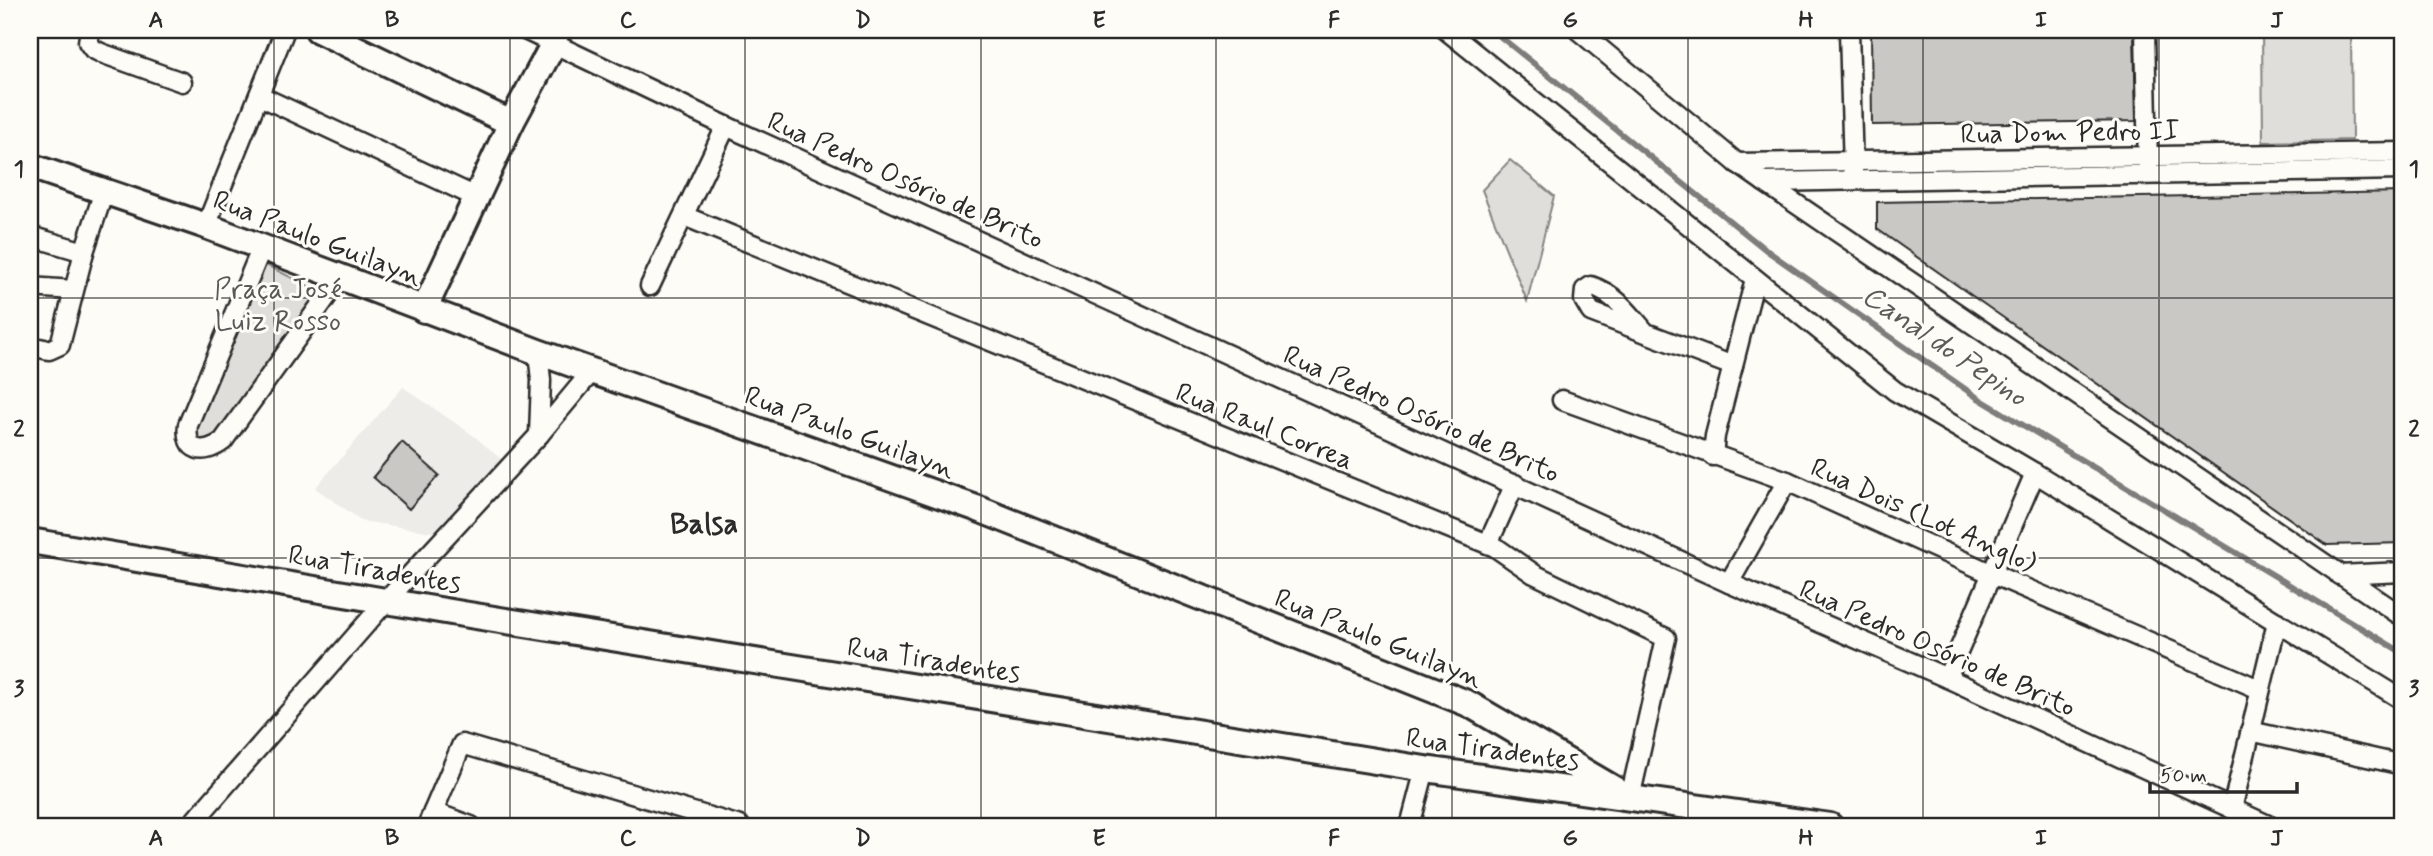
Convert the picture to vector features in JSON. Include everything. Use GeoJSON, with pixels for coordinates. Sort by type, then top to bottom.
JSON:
{"type":"FeatureCollection","features":[{"type":"Feature","properties":{"kind":"street"},"geometry":{"type":"LineString","coordinates":[[90,30],[88,42],[101,54],[182,82]]}},
{"type":"Feature","properties":{"kind":"street"},"geometry":{"type":"LineString","coordinates":[[206,226],[285,30]]}},
{"type":"Feature","properties":{"kind":"street"},"geometry":{"type":"LineString","coordinates":[[318,30],[511,123]]}},
{"type":"Feature","properties":{"kind":"street","name":"Rua Pedro Osório de Brito"},"geometry":{"type":"LineString","coordinates":[[525,30],[555,37],[726,126],[2270,826]]}},
{"type":"Feature","properties":{"kind":"street"},"geometry":{"type":"LineString","coordinates":[[1446,30],[1895,391],[2035,473],[2403,700]]}},
{"type":"Feature","properties":{"kind":"street"},"geometry":{"type":"LineString","coordinates":[[1578,30],[1763,182],[2403,617]]}},
{"type":"Feature","properties":{"kind":"street"},"geometry":{"type":"LineString","coordinates":[[1849,30],[1853,181]]}},
{"type":"Feature","properties":{"kind":"street"},"geometry":{"type":"LineString","coordinates":[[2145,30],[2148,166]]}},
{"type":"Feature","properties":{"kind":"street"},"geometry":{"type":"LineString","coordinates":[[424,310],[511,123],[555,37]]}},
{"type":"Feature","properties":{"kind":"street"},"geometry":{"type":"LineString","coordinates":[[260,96],[478,198]]}},
{"type":"Feature","properties":{"kind":"street"},"geometry":{"type":"LineString","coordinates":[[650,286],[726,126]]}},
{"type":"Feature","properties":{"kind":"street","name":"Rua Dom Pedro II"},"geometry":{"type":"LineString","coordinates":[[1763,182],[1984,178],[2148,166],[2332,162],[2403,152]]}},
{"type":"Feature","properties":{"kind":"street"},"geometry":{"type":"LineString","coordinates":[[1984,178],[1985,158]]}},
{"type":"Feature","properties":{"kind":"street","name":"Rua Dom Pedro II"},"geometry":{"type":"LineString","coordinates":[[1737,163],[1985,158],[2148,166]]}},
{"type":"Feature","properties":{"kind":"street","name":"Rua Dom Pedro II"},"geometry":{"type":"LineString","coordinates":[[2332,162],[2403,170]]}},
{"type":"Feature","properties":{"kind":"street","name":"Rua Paulo Guilayn"},"geometry":{"type":"LineString","coordinates":[[30,166],[206,226],[538,352],[976,508],[1469,704],[1630,798]]}},
{"type":"Feature","properties":{"kind":"street"},"geometry":{"type":"LineString","coordinates":[[30,346],[49,350],[60,345],[83,252],[104,191]]}},
{"type":"Feature","properties":{"kind":"street","name":"Rua Raul Correa"},"geometry":{"type":"LineString","coordinates":[[684,216],[1488,544],[1534,574],[1666,638],[1630,798]]}},
{"type":"Feature","properties":{"kind":"street"},"geometry":{"type":"LineString","coordinates":[[30,236],[83,252]]}},
{"type":"Feature","properties":{"kind":"street"},"geometry":{"type":"LineString","coordinates":[[262,247],[188,425],[186,437],[190,445],[204,451],[215,448],[223,441],[340,278]]}},
{"type":"Feature","properties":{"kind":"street"},"geometry":{"type":"LineString","coordinates":[[1713,456],[1755,279]]}},
{"type":"Feature","properties":{"kind":"street"},"geometry":{"type":"LineString","coordinates":[[30,288],[73,290]]}},
{"type":"Feature","properties":{"kind":"street"},"geometry":{"type":"LineString","coordinates":[[1644,332],[1733,366]]}},
{"type":"Feature","properties":{"kind":"street"},"geometry":{"type":"LineString","coordinates":[[538,352],[541,380],[539,435]]}},
{"type":"Feature","properties":{"kind":"street"},"geometry":{"type":"LineString","coordinates":[[190,826],[387,600],[539,435],[593,370]]}},
{"type":"Feature","properties":{"kind":"street","name":"Rua Dois (Lot Anglo)"},"geometry":{"type":"LineString","coordinates":[[1562,400],[1787,481],[1990,573],[2259,689]]}},
{"type":"Feature","properties":{"kind":"street"},"geometry":{"type":"LineString","coordinates":[[1947,678],[2035,473]]}},
{"type":"Feature","properties":{"kind":"street"},"geometry":{"type":"LineString","coordinates":[[1730,583],[1787,481]]}},
{"type":"Feature","properties":{"kind":"street"},"geometry":{"type":"LineString","coordinates":[[1488,544],[1515,484]]}},
{"type":"Feature","properties":{"kind":"street","name":"Rua Tiradentes"},"geometry":{"type":"LineString","coordinates":[[30,541],[1425,769],[1830,826]]}},
{"type":"Feature","properties":{"kind":"street"},"geometry":{"type":"LineString","coordinates":[[2339,575],[2403,572]]}},
{"type":"Feature","properties":{"kind":"street"},"geometry":{"type":"LineString","coordinates":[[2232,809],[2277,622]]}},
{"type":"Feature","properties":{"kind":"street"},"geometry":{"type":"LineString","coordinates":[[2250,731],[2403,765]]}},
{"type":"Feature","properties":{"kind":"street"},"geometry":{"type":"LineString","coordinates":[[471,826],[430,819],[461,744],[740,826]]}},
{"type":"Feature","properties":{"kind":"street"},"geometry":{"type":"LineString","coordinates":[[1410,826],[1425,769]]}},
{"type":"Feature","properties":{"kind":"shaded area"},"geometry":{"type":"Polygon","coordinates":[[[403,387],[474,436],[502,460],[438,533],[362,521],[315,488],[403,387]]]}},
{"type":"Feature","properties":{"kind":"green space"},"geometry":{"type":"Polygon","coordinates":[[[2262,30],[2351,30],[2352,140],[2263,142],[2262,30]]]}},
{"type":"Feature","properties":{"kind":"green space"},"geometry":{"type":"Polygon","coordinates":[[[1510,160],[1554,196],[1527,301],[1482,190],[1510,160]]]}},
{"type":"Feature","properties":{"kind":"green space","name":"Praça José Luiz Rosso"},"geometry":{"type":"Polygon","coordinates":[[[264,264],[323,293],[216,435],[203,440],[192,435],[264,264]]]}},
{"type":"Feature","properties":{"kind":"building"},"geometry":{"type":"Polygon","coordinates":[[[1871,30],[2134,30],[2136,121],[1872,125],[1871,30]]]}},
{"type":"Feature","properties":{"kind":"building"},"geometry":{"type":"Polygon","coordinates":[[[2403,192],[2403,543],[2327,545],[1877,229],[1877,202],[2403,192]]]}},
{"type":"Feature","properties":{"kind":"building"},"geometry":{"type":"Polygon","coordinates":[[[402,442],[439,475],[409,509],[373,477],[402,442]]]}},
{"type":"Feature","properties":{"kind":"waterway","name":"Canal do Pepino"},"geometry":{"type":"LineString","coordinates":[[1492,30],[1766,250],[1978,398],[2403,653]]}},
{"type":"Feature","properties":{"kind":"district","name":"Balsa"},"geometry":{"type":"Point","coordinates":[704,523]}}]}
